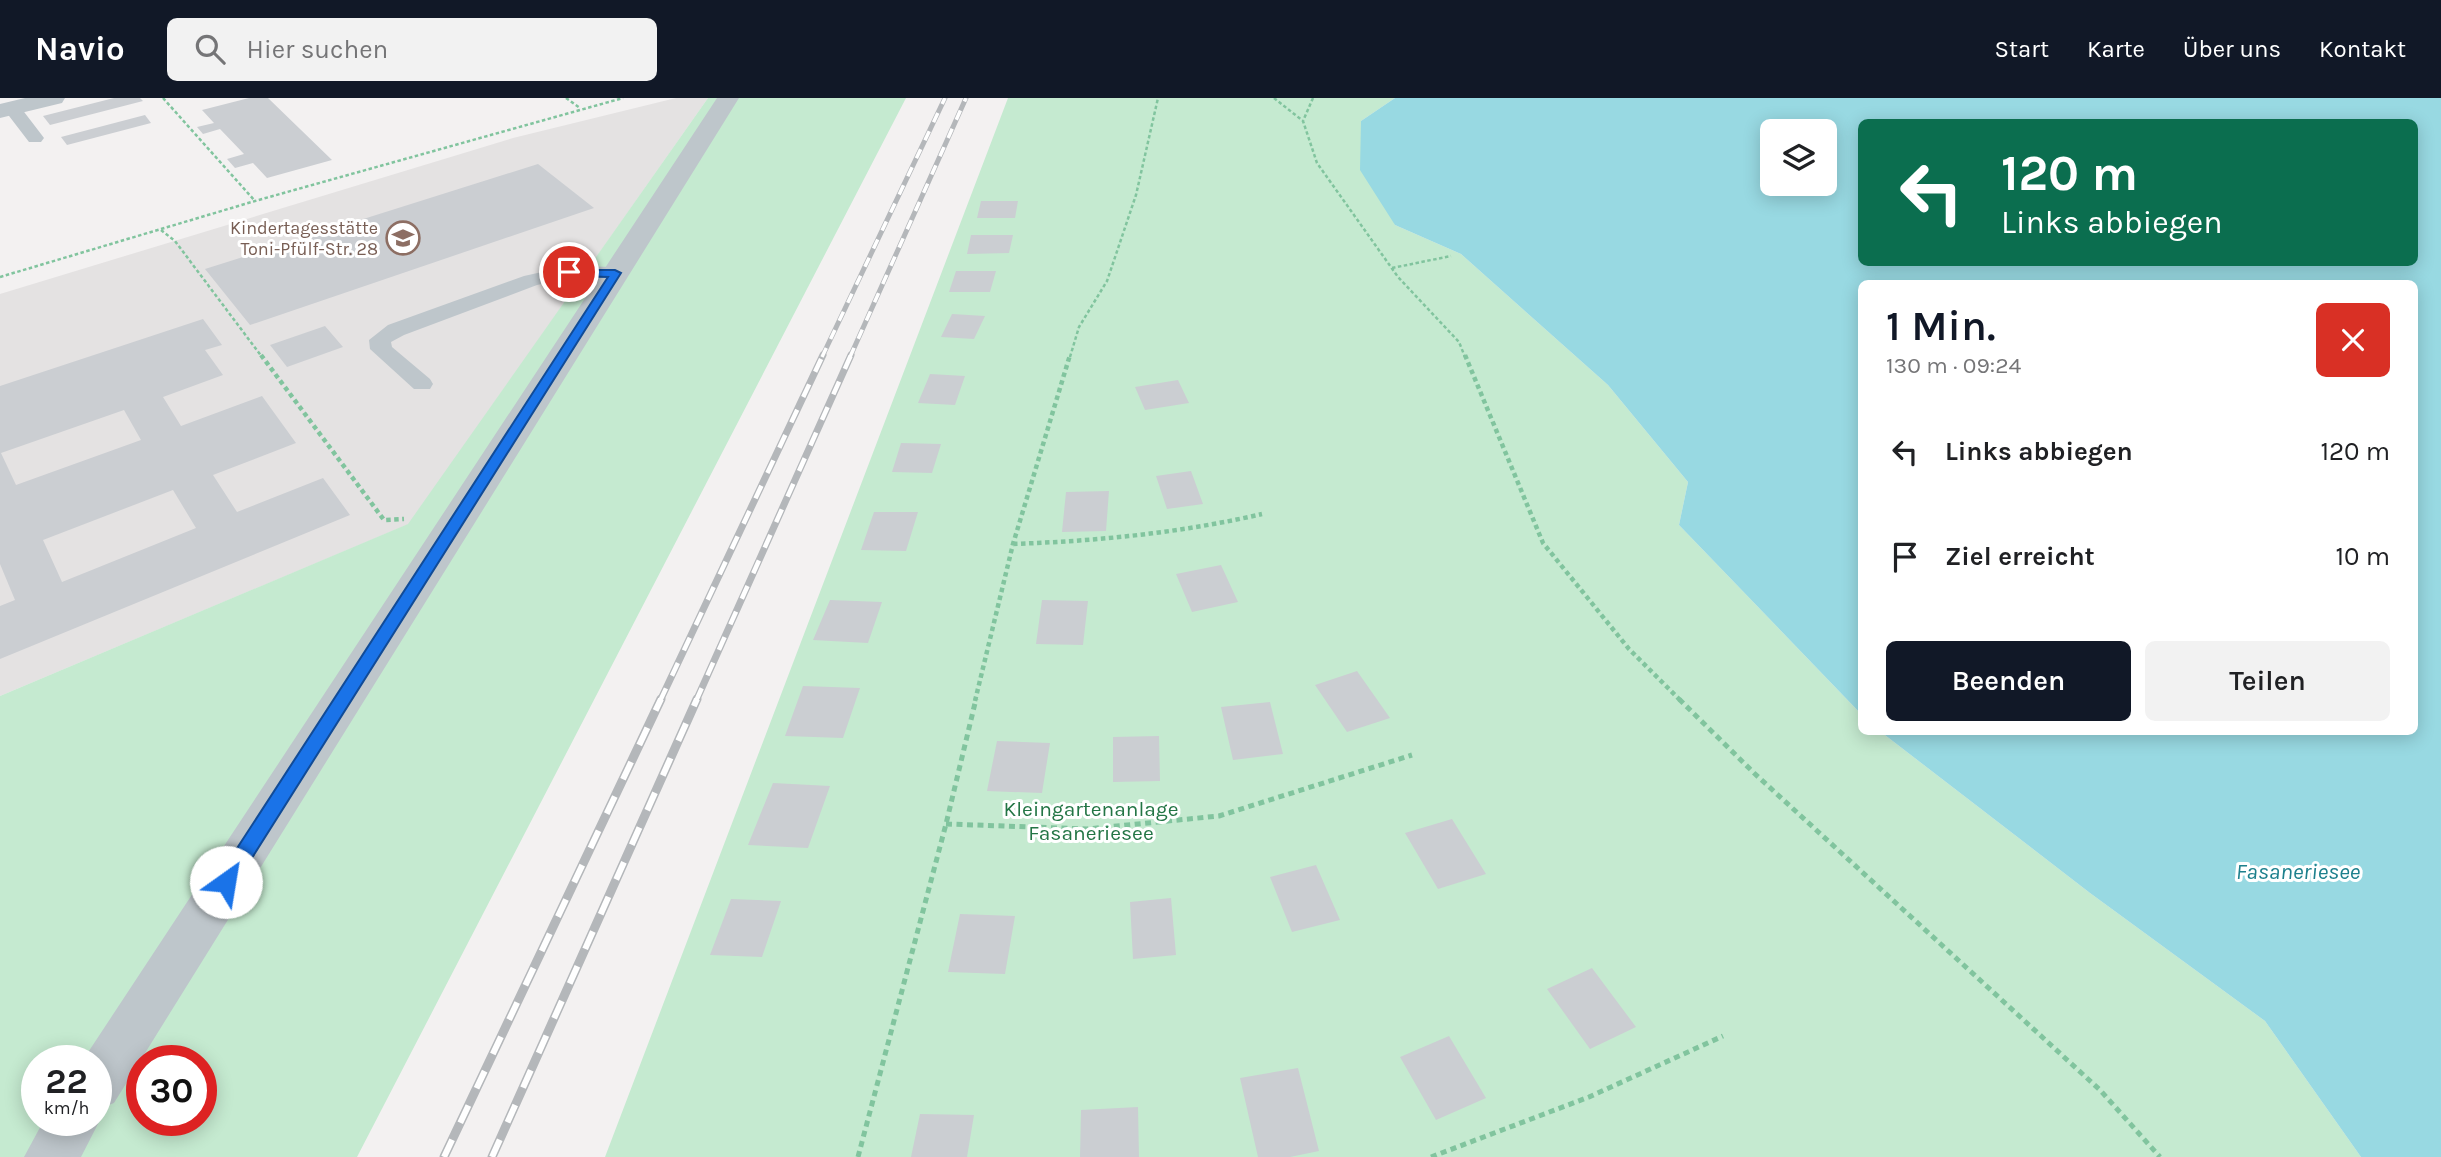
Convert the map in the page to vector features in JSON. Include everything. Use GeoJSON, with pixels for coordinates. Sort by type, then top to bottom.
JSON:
{"type":"FeatureCollection","features":[{"type":"Feature","properties":{"kind":"street"},"geometry":{"type":"LineString","coordinates":[[6,110],[54,98]]}},
{"type":"Feature","properties":{"kind":"street"},"geometry":{"type":"LineString","coordinates":[[112,1061],[728,98]]}},
{"type":"Feature","properties":{"kind":"street"},"geometry":{"type":"LineString","coordinates":[[51,1157],[64,1136]]}},
{"type":"Feature","properties":{"kind":"lane"},"geometry":{"type":"LineString","coordinates":[[6,110],[35,138]]}},
{"type":"Feature","properties":{"kind":"lane"},"geometry":{"type":"LineString","coordinates":[[422,384],[381,349],[380,340],[396,331],[531,280],[569,272],[615,273]]}},
{"type":"Feature","properties":{"kind":"path"},"geometry":{"type":"LineString","coordinates":[[163,98],[255,201]]}},
{"type":"Feature","properties":{"kind":"path"},"geometry":{"type":"LineString","coordinates":[[566,98],[581,109]]}},
{"type":"Feature","properties":{"kind":"path"},"geometry":{"type":"LineString","coordinates":[[0,278],[255,201],[623,98]]}},
{"type":"Feature","properties":{"kind":"path"},"geometry":{"type":"LineString","coordinates":[[858,1157],[946,824],[1013,544],[1079,327],[1107,281],[1136,195],[1158,98]]}},
{"type":"Feature","properties":{"kind":"path"},"geometry":{"type":"LineString","coordinates":[[1273,98],[1303,121],[1317,163],[1392,268],[1458,342],[1543,543],[1629,649],[1754,773],[2100,1090],[2160,1157]]}},
{"type":"Feature","properties":{"kind":"path"},"geometry":{"type":"LineString","coordinates":[[1303,121],[1313,98]]}},
{"type":"Feature","properties":{"kind":"path"},"geometry":{"type":"LineString","coordinates":[[160,229],[175,241],[384,520],[459,517]]}},
{"type":"Feature","properties":{"kind":"path"},"geometry":{"type":"LineString","coordinates":[[1392,268],[1451,256]]}},
{"type":"Feature","properties":{"kind":"path"},"geometry":{"type":"LineString","coordinates":[[1013,544],[1154,537],[1217,526],[1262,514]]}},
{"type":"Feature","properties":{"kind":"path"},"geometry":{"type":"LineString","coordinates":[[946,824],[1087,829],[1219,816],[1412,755]]}},
{"type":"Feature","properties":{"kind":"path"},"geometry":{"type":"LineString","coordinates":[[1431,1157],[1589,1097],[1723,1035]]}},
{"type":"Feature","properties":{"kind":"shaded area"},"geometry":{"type":"Polygon","coordinates":[[[676,98],[708,98],[409,524],[0,696],[0,294],[513,138],[676,98]]]}},
{"type":"Feature","properties":{"kind":"green space"},"geometry":{"type":"Polygon","coordinates":[[[708,98],[906,98],[357,1157],[0,1157],[0,696],[408,524],[708,98]]]}},
{"type":"Feature","properties":{"kind":"green space","name":"Kleingartenanlage Fasaneriesee"},"geometry":{"type":"Polygon","coordinates":[[[1008,98],[1395,98],[1361,121],[1395,225],[1461,254],[1608,385],[1688,482],[1679,525],[1858,711],[1858,735],[1885,735],[2090,893],[2265,1021],[2361,1157],[605,1157],[1008,98]]]}},
{"type":"Feature","properties":{"kind":"water","name":"Fasaneriesee"},"geometry":{"type":"Polygon","coordinates":[[[1395,98],[2441,98],[2441,1157],[2361,1157],[2265,1021],[2090,893],[1885,735],[2418,735],[2418,280],[1858,280],[1858,711],[1679,525],[1688,482],[1608,385],[1461,254],[1395,225],[1360,170],[1361,121],[1395,98]]]}},
{"type":"Feature","properties":{"kind":"building"},"geometry":{"type":"Polygon","coordinates":[[[114,98],[140,98],[143,101],[50,125],[43,116],[114,98]]]}},
{"type":"Feature","properties":{"kind":"building"},"geometry":{"type":"Polygon","coordinates":[[[249,98],[268,98],[332,160],[267,178],[253,163],[235,168],[227,159],[244,154],[220,129],[203,134],[197,127],[214,123],[202,110],[249,98]]]}},
{"type":"Feature","properties":{"kind":"building"},"geometry":{"type":"Polygon","coordinates":[[[145,115],[151,123],[67,145],[61,137],[145,115]]]}},
{"type":"Feature","properties":{"kind":"building","name":"Kindertagesstätte Toni-Pfülf-Str. 28"},"geometry":{"type":"Polygon","coordinates":[[[538,164],[594,208],[250,325],[205,269],[538,164]]]}},
{"type":"Feature","properties":{"kind":"building"},"geometry":{"type":"Polygon","coordinates":[[[981,201],[1018,201],[1015,218],[977,218],[981,201]]]}},
{"type":"Feature","properties":{"kind":"building"},"geometry":{"type":"Polygon","coordinates":[[[971,235],[1013,235],[1009,253],[967,254],[971,235]]]}},
{"type":"Feature","properties":{"kind":"building"},"geometry":{"type":"Polygon","coordinates":[[[956,271],[996,271],[990,292],[949,292],[956,271]]]}},
{"type":"Feature","properties":{"kind":"building"},"geometry":{"type":"Polygon","coordinates":[[[952,314],[985,316],[974,339],[941,337],[952,314]]]}},
{"type":"Feature","properties":{"kind":"building"},"geometry":{"type":"Polygon","coordinates":[[[203,319],[222,345],[205,350],[223,375],[163,397],[181,426],[262,396],[296,443],[213,475],[237,512],[323,478],[350,515],[0,659],[0,606],[15,600],[0,564],[0,386],[203,319]],[[124,410],[1,453],[16,485],[141,440],[124,410]],[[173,490],[43,540],[62,582],[196,528],[173,490]]]}},
{"type":"Feature","properties":{"kind":"building"},"geometry":{"type":"Polygon","coordinates":[[[325,326],[343,347],[287,367],[270,345],[325,326]]]}},
{"type":"Feature","properties":{"kind":"building"},"geometry":{"type":"Polygon","coordinates":[[[930,374],[965,376],[955,405],[918,403],[930,374]]]}},
{"type":"Feature","properties":{"kind":"building"},"geometry":{"type":"Polygon","coordinates":[[[1178,380],[1189,403],[1145,410],[1135,387],[1178,380]]]}},
{"type":"Feature","properties":{"kind":"building"},"geometry":{"type":"Polygon","coordinates":[[[901,443],[941,444],[932,473],[892,472],[901,443]]]}},
{"type":"Feature","properties":{"kind":"building"},"geometry":{"type":"Polygon","coordinates":[[[1191,471],[1203,504],[1167,509],[1156,476],[1191,471]]]}},
{"type":"Feature","properties":{"kind":"building"},"geometry":{"type":"Polygon","coordinates":[[[1109,491],[1106,531],[1062,532],[1066,492],[1109,491]]]}},
{"type":"Feature","properties":{"kind":"building"},"geometry":{"type":"Polygon","coordinates":[[[874,512],[918,512],[906,551],[861,550],[874,512]]]}},
{"type":"Feature","properties":{"kind":"building"},"geometry":{"type":"Polygon","coordinates":[[[1221,565],[1238,602],[1192,612],[1176,574],[1221,565]]]}},
{"type":"Feature","properties":{"kind":"building"},"geometry":{"type":"Polygon","coordinates":[[[830,600],[882,602],[868,643],[813,640],[830,600]]]}},
{"type":"Feature","properties":{"kind":"building"},"geometry":{"type":"Polygon","coordinates":[[[1042,600],[1088,601],[1083,645],[1036,644],[1042,600]]]}},
{"type":"Feature","properties":{"kind":"building"},"geometry":{"type":"Polygon","coordinates":[[[1357,671],[1390,718],[1347,732],[1315,685],[1357,671]]]}},
{"type":"Feature","properties":{"kind":"building"},"geometry":{"type":"Polygon","coordinates":[[[803,686],[860,688],[843,738],[785,736],[803,686]]]}},
{"type":"Feature","properties":{"kind":"building"},"geometry":{"type":"Polygon","coordinates":[[[1270,702],[1283,754],[1233,760],[1221,707],[1270,702]]]}},
{"type":"Feature","properties":{"kind":"building"},"geometry":{"type":"Polygon","coordinates":[[[1159,736],[1160,781],[1113,782],[1113,737],[1159,736]]]}},
{"type":"Feature","properties":{"kind":"building"},"geometry":{"type":"Polygon","coordinates":[[[997,741],[1050,743],[1042,793],[987,791],[997,741]]]}},
{"type":"Feature","properties":{"kind":"building"},"geometry":{"type":"Polygon","coordinates":[[[773,783],[830,786],[808,848],[748,845],[773,783]]]}},
{"type":"Feature","properties":{"kind":"building"},"geometry":{"type":"Polygon","coordinates":[[[1452,819],[1486,874],[1438,889],[1405,833],[1452,819]]]}},
{"type":"Feature","properties":{"kind":"building"},"geometry":{"type":"Polygon","coordinates":[[[1316,865],[1340,920],[1292,932],[1270,877],[1316,865]]]}},
{"type":"Feature","properties":{"kind":"building"},"geometry":{"type":"Polygon","coordinates":[[[1171,898],[1176,955],[1133,959],[1130,902],[1171,898]]]}},
{"type":"Feature","properties":{"kind":"building"},"geometry":{"type":"Polygon","coordinates":[[[731,899],[781,901],[762,957],[710,955],[731,899]]]}},
{"type":"Feature","properties":{"kind":"building"},"geometry":{"type":"Polygon","coordinates":[[[960,914],[1015,916],[1005,974],[948,972],[960,914]]]}},
{"type":"Feature","properties":{"kind":"building"},"geometry":{"type":"Polygon","coordinates":[[[1592,968],[1636,1027],[1590,1049],[1547,989],[1592,968]]]}},
{"type":"Feature","properties":{"kind":"building"},"geometry":{"type":"Polygon","coordinates":[[[1449,1036],[1486,1098],[1436,1120],[1400,1057],[1449,1036]]]}},
{"type":"Feature","properties":{"kind":"building"},"geometry":{"type":"Polygon","coordinates":[[[1298,1068],[1319,1151],[1290,1157],[1258,1157],[1240,1078],[1298,1068]]]}},
{"type":"Feature","properties":{"kind":"building"},"geometry":{"type":"Polygon","coordinates":[[[1138,1107],[1139,1157],[1080,1157],[1081,1110],[1138,1107]]]}},
{"type":"Feature","properties":{"kind":"building"},"geometry":{"type":"Polygon","coordinates":[[[920,1114],[974,1115],[967,1157],[911,1157],[920,1114]]]}},
{"type":"Feature","properties":{"kind":"railway"},"geometry":{"type":"LineString","coordinates":[[822,357],[945,98]]}},
{"type":"Feature","properties":{"kind":"railway"},"geometry":{"type":"LineString","coordinates":[[850,357],[966,98]]}},
{"type":"Feature","properties":{"kind":"railway"},"geometry":{"type":"LineString","coordinates":[[660,701],[823,355]]}},
{"type":"Feature","properties":{"kind":"railway"},"geometry":{"type":"LineString","coordinates":[[696,701],[851,355]]}},
{"type":"Feature","properties":{"kind":"railway"},"geometry":{"type":"LineString","coordinates":[[444,1157],[661,699]]}},
{"type":"Feature","properties":{"kind":"railway"},"geometry":{"type":"LineString","coordinates":[[492,1157],[697,699]]}},
{"type":"Feature","properties":{"kind":"place","name":"Kindertagesstätte Toni-Pfülf-Str. 28"},"geometry":{"type":"Point","coordinates":[403,238]}},
{"type":"Feature","properties":{"kind":"route"},"geometry":{"type":"LineString","coordinates":[[226,882],[615,273],[569,272]]}}]}
